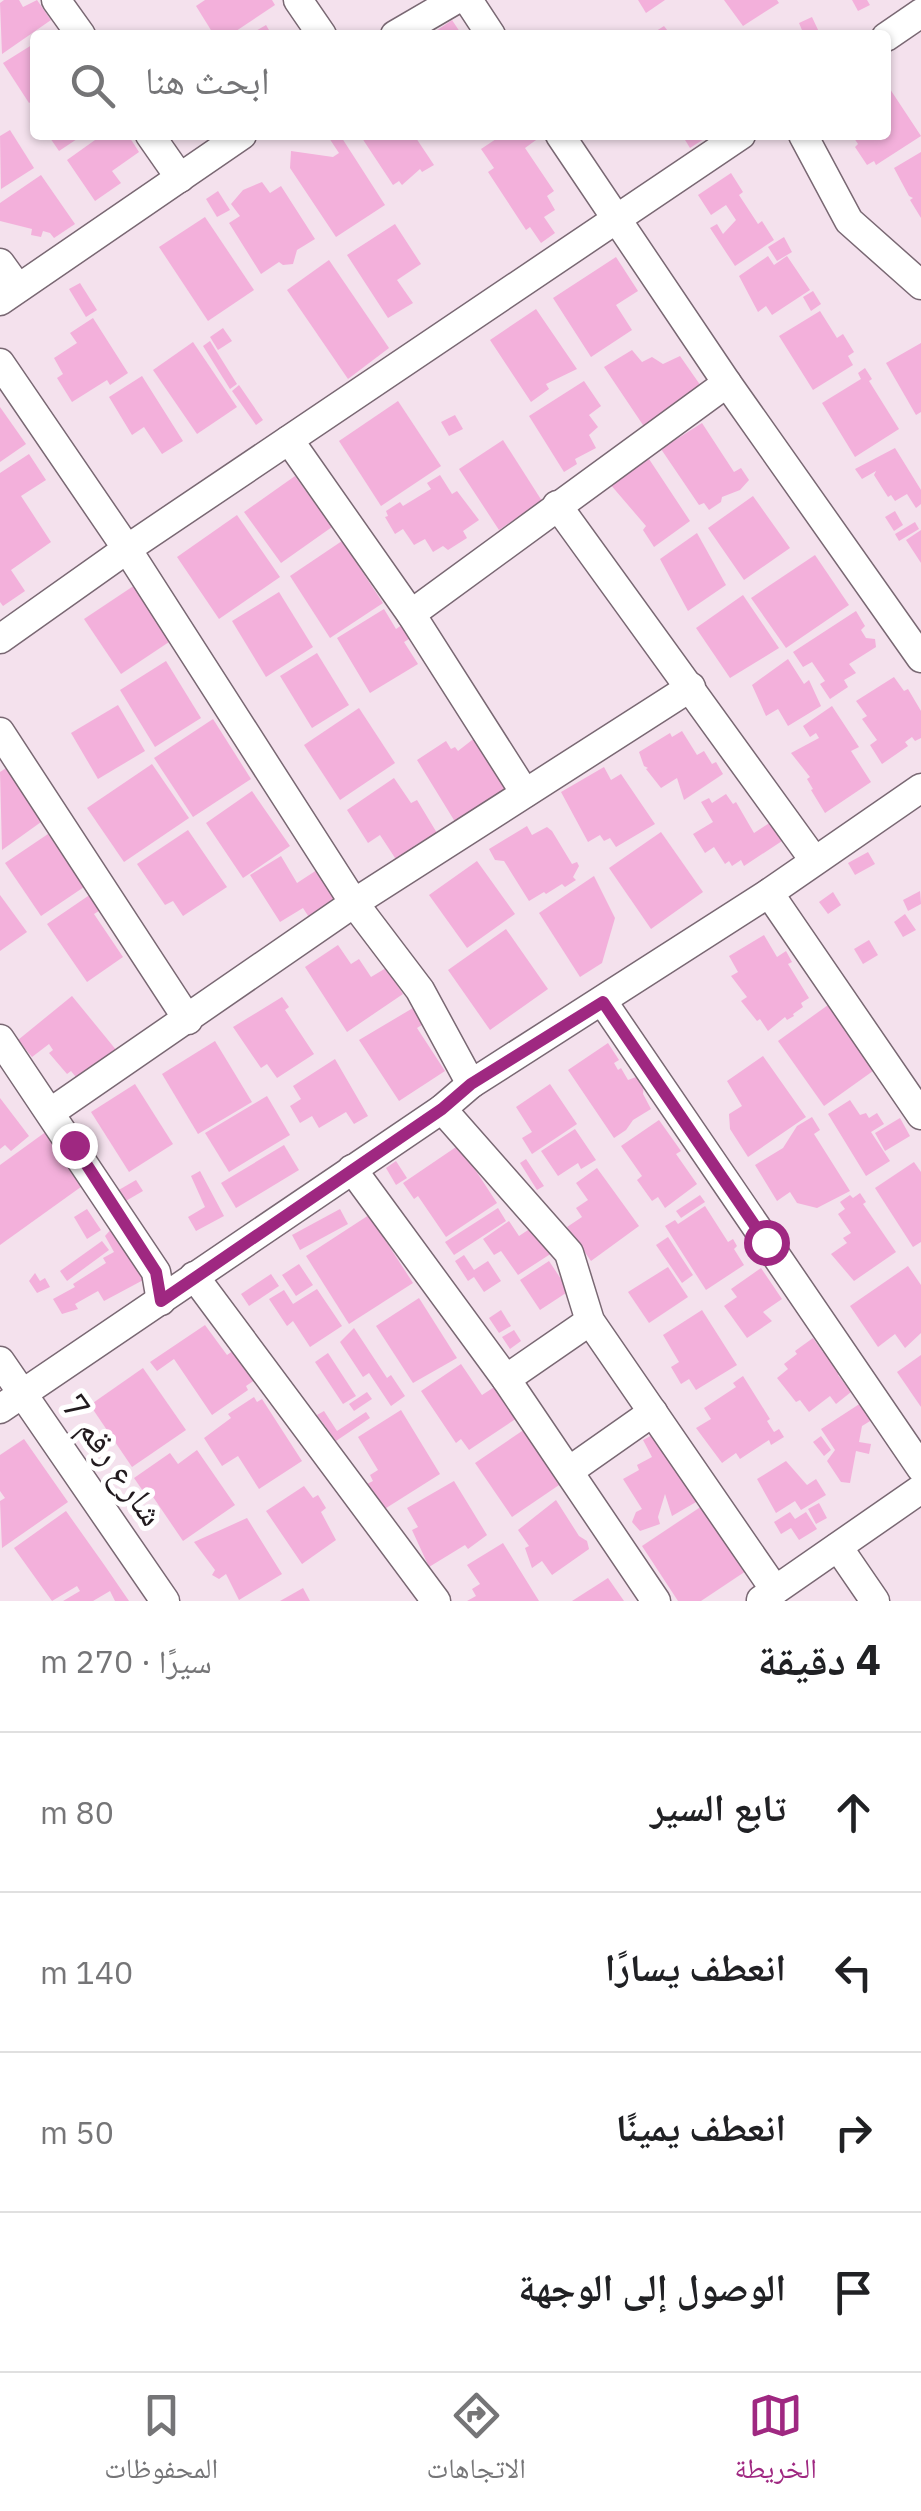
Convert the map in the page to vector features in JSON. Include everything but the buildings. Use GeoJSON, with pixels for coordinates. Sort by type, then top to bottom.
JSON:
{"type":"FeatureCollection","features":[{"type":"Feature","properties":{"kind":"street"},"geometry":{"type":"LineString","coordinates":[[56,0],[77,30]]}},
{"type":"Feature","properties":{"kind":"street"},"geometry":{"type":"LineString","coordinates":[[298,0],[319,30]]}},
{"type":"Feature","properties":{"kind":"street"},"geometry":{"type":"LineString","coordinates":[[404,30],[455,0]]}},
{"type":"Feature","properties":{"kind":"street"},"geometry":{"type":"LineString","coordinates":[[468,0],[489,30]]}},
{"type":"Feature","properties":{"kind":"street"},"geometry":{"type":"LineString","coordinates":[[891,33],[921,12]]}},
{"type":"Feature","properties":{"kind":"street"},"geometry":{"type":"LineString","coordinates":[[153,140],[180,178]]}},
{"type":"Feature","properties":{"kind":"street"},"geometry":{"type":"LineString","coordinates":[[0,263],[9,295],[235,140]]}},
{"type":"Feature","properties":{"kind":"street"},"geometry":{"type":"LineString","coordinates":[[563,140],[727,382],[920,654]]}},
{"type":"Feature","properties":{"kind":"street"},"geometry":{"type":"LineString","coordinates":[[0,639],[126,549],[732,140]]}},
{"type":"Feature","properties":{"kind":"street"},"geometry":{"type":"LineString","coordinates":[[806,140],[849,221],[921,285]]}},
{"type":"Feature","properties":{"kind":"street"},"geometry":{"type":"LineString","coordinates":[[0,363],[126,549],[354,903],[420,990],[471,1084]]}},
{"type":"Feature","properties":{"kind":"street"},"geometry":{"type":"LineString","coordinates":[[411,614],[727,382]]}},
{"type":"Feature","properties":{"kind":"street"},"geometry":{"type":"LineString","coordinates":[[289,440],[411,614],[525,793]]}},
{"type":"Feature","properties":{"kind":"street"},"geometry":{"type":"LineString","coordinates":[[558,505],[814,860]]}},
{"type":"Feature","properties":{"kind":"street"},"geometry":{"type":"LineString","coordinates":[[51,1112],[354,903],[691,687]]}},
{"type":"Feature","properties":{"kind":"street"},"geometry":{"type":"LineString","coordinates":[[0,732],[188,1020]]}},
{"type":"Feature","properties":{"kind":"street"},"geometry":{"type":"LineString","coordinates":[[11,1401],[442,1109],[471,1084],[769,893],[921,788]]}},
{"type":"Feature","properties":{"kind":"street"},"geometry":{"type":"LineString","coordinates":[[769,893],[921,1114]]}},
{"type":"Feature","properties":{"kind":"street"},"geometry":{"type":"LineString","coordinates":[[603,1002],[921,1468]]}},
{"type":"Feature","properties":{"kind":"street"},"geometry":{"type":"LineString","coordinates":[[0,1038],[156,1272],[161,1301]]}},
{"type":"Feature","properties":{"kind":"street"},"geometry":{"type":"LineString","coordinates":[[442,1109],[569,1254],[590,1320],[653,1412],[768,1596],[921,1489]]}},
{"type":"Feature","properties":{"kind":"street"},"geometry":{"type":"LineString","coordinates":[[352,1169],[506,1378],[656,1601]]}},
{"type":"Feature","properties":{"kind":"street"},"geometry":{"type":"LineString","coordinates":[[194,1276],[436,1601]]}},
{"type":"Feature","properties":{"kind":"street"},"geometry":{"type":"LineString","coordinates":[[506,1378],[590,1320]]}},
{"type":"Feature","properties":{"kind":"street","name":"شارع رقم 7"},"geometry":{"type":"LineString","coordinates":[[0,1360],[11,1401],[165,1601]]}},
{"type":"Feature","properties":{"kind":"street"},"geometry":{"type":"LineString","coordinates":[[568,1471],[653,1412]]}},
{"type":"Feature","properties":{"kind":"street"},"geometry":{"type":"LineString","coordinates":[[838,1546],[875,1601]]}},
{"type":"Feature","properties":{"kind":"route"},"geometry":{"type":"LineString","coordinates":[[74,1145],[156,1272],[161,1301],[442,1109],[471,1084],[603,1002],[766,1242]]}}]}
